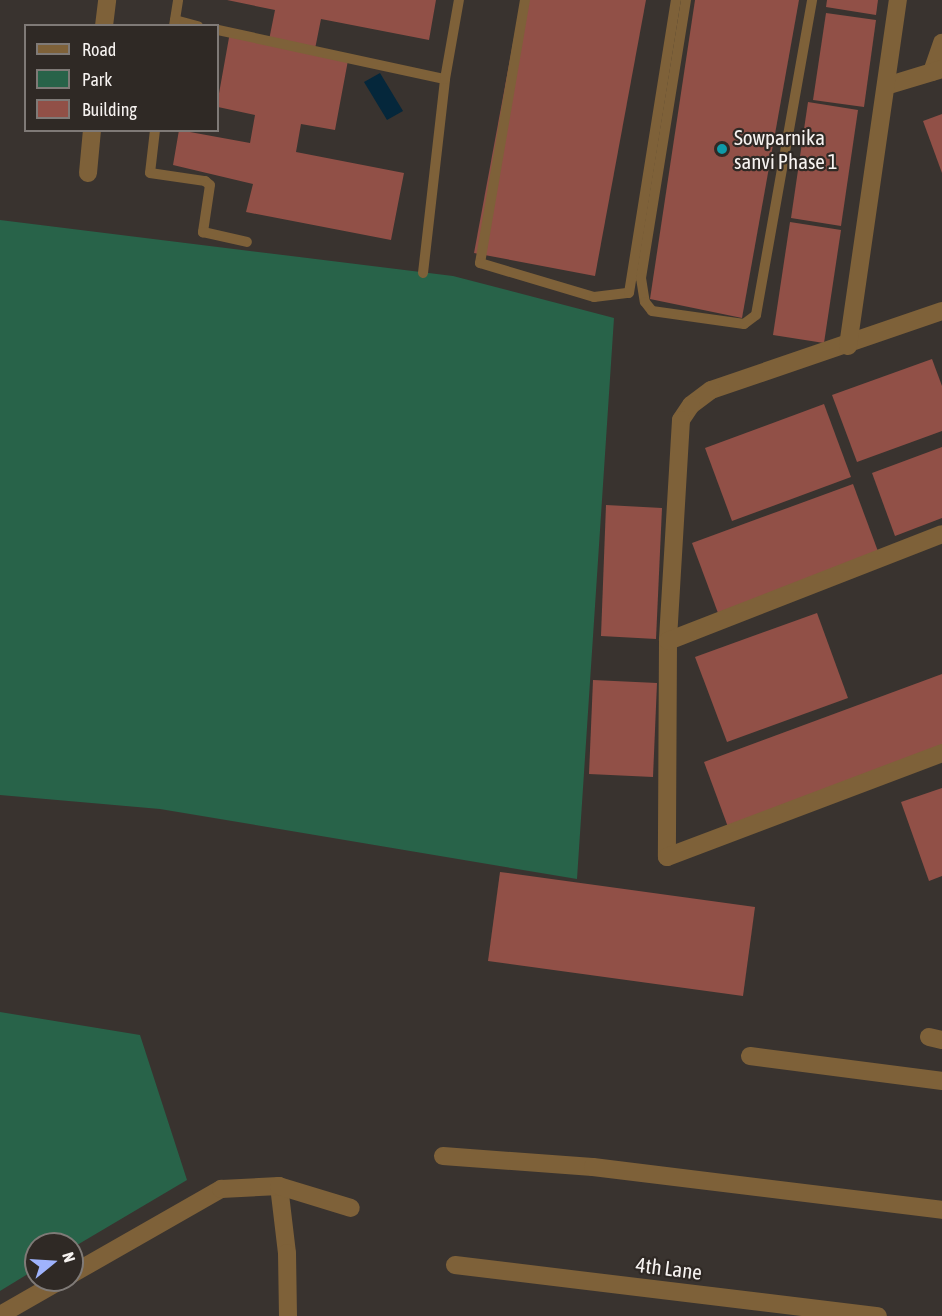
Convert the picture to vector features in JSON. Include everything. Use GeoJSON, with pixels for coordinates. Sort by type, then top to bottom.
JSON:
{"type":"FeatureCollection","features":[{"type":"Feature","properties":{"kind":"street"},"geometry":{"type":"LineString","coordinates":[[104,24],[107,0]]}},
{"type":"Feature","properties":{"kind":"street"},"geometry":{"type":"LineString","coordinates":[[848,346],[898,0]]}},
{"type":"Feature","properties":{"kind":"street"},"geometry":{"type":"LineString","coordinates":[[886,86],[937,70],[942,43]]}},
{"type":"Feature","properties":{"kind":"street"},"geometry":{"type":"LineString","coordinates":[[88,173],[92,132]]}},
{"type":"Feature","properties":{"kind":"street"},"geometry":{"type":"LineString","coordinates":[[942,311],[848,346],[711,390],[692,405],[681,420],[668,641],[668,857],[942,753]]}},
{"type":"Feature","properties":{"kind":"street"},"geometry":{"type":"LineString","coordinates":[[668,641],[942,534]]}},
{"type":"Feature","properties":{"kind":"street"},"geometry":{"type":"LineString","coordinates":[[750,1056],[942,1081]]}},
{"type":"Feature","properties":{"kind":"street"},"geometry":{"type":"LineString","coordinates":[[442,1156],[593,1167],[942,1210]]}},
{"type":"Feature","properties":{"kind":"street"},"geometry":{"type":"LineString","coordinates":[[84,1267],[221,1189],[279,1186],[351,1208]]}},
{"type":"Feature","properties":{"kind":"street"},"geometry":{"type":"LineString","coordinates":[[279,1186],[287,1253],[288,1316]]}},
{"type":"Feature","properties":{"kind":"street","name":"4th Lane"},"geometry":{"type":"LineString","coordinates":[[454,1265],[878,1316]]}},
{"type":"Feature","properties":{"kind":"street"},"geometry":{"type":"LineString","coordinates":[[0,1315],[41,1292]]}},
{"type":"Feature","properties":{"kind":"lane"},"geometry":{"type":"LineString","coordinates":[[174,23],[178,0]]}},
{"type":"Feature","properties":{"kind":"lane"},"geometry":{"type":"LineString","coordinates":[[423,273],[446,79],[459,0]]}},
{"type":"Feature","properties":{"kind":"lane"},"geometry":{"type":"LineString","coordinates":[[525,0],[480,263],[594,297],[629,293],[676,0]]}},
{"type":"Feature","properties":{"kind":"lane"},"geometry":{"type":"LineString","coordinates":[[686,0],[641,278],[643,290],[652,312],[744,324],[756,315],[812,0]]}},
{"type":"Feature","properties":{"kind":"lane"},"geometry":{"type":"LineString","coordinates":[[219,30],[446,79]]}},
{"type":"Feature","properties":{"kind":"lane"},"geometry":{"type":"LineString","coordinates":[[155,132],[150,172],[205,181],[210,185],[203,232],[247,243]]}},
{"type":"Feature","properties":{"kind":"green space"},"geometry":{"type":"Polygon","coordinates":[[[0,220],[453,276],[614,318],[577,879],[160,809],[0,795],[0,220]]]}},
{"type":"Feature","properties":{"kind":"green space"},"geometry":{"type":"Polygon","coordinates":[[[0,1012],[140,1035],[187,1180],[84,1241],[84,1232],[24,1232],[24,1276],[0,1291],[0,1012]]]}},
{"type":"Feature","properties":{"kind":"water"},"geometry":{"type":"Polygon","coordinates":[[[380,73],[403,111],[387,120],[364,82],[380,73]]]}},
{"type":"Feature","properties":{"kind":"building"},"geometry":{"type":"Polygon","coordinates":[[[227,0],[436,0],[429,40],[321,19],[315,49],[349,55],[335,130],[301,124],[296,152],[404,173],[391,240],[246,212],[253,184],[173,165],[179,132],[250,143],[255,115],[219,107],[219,93],[230,32],[269,40],[275,10],[227,0]]]}},
{"type":"Feature","properties":{"kind":"building"},"geometry":{"type":"Polygon","coordinates":[[[521,0],[646,0],[595,276],[474,253],[521,0]]]}},
{"type":"Feature","properties":{"kind":"building","name":"Sowparnika sanvi Phase 1"},"geometry":{"type":"Polygon","coordinates":[[[695,0],[799,0],[742,318],[650,299],[695,0]]]}},
{"type":"Feature","properties":{"kind":"building"},"geometry":{"type":"Polygon","coordinates":[[[827,0],[878,0],[876,15],[826,7],[827,0]]]}},
{"type":"Feature","properties":{"kind":"building"},"geometry":{"type":"Polygon","coordinates":[[[826,13],[876,20],[864,107],[813,100],[826,13]]]}},
{"type":"Feature","properties":{"kind":"building"},"geometry":{"type":"Polygon","coordinates":[[[808,102],[858,110],[841,226],[791,218],[808,102]]]}},
{"type":"Feature","properties":{"kind":"building"},"geometry":{"type":"Polygon","coordinates":[[[942,114],[942,173],[923,121],[942,114]]]}},
{"type":"Feature","properties":{"kind":"building"},"geometry":{"type":"Polygon","coordinates":[[[790,222],[841,230],[824,343],[773,335],[790,222]]]}},
{"type":"Feature","properties":{"kind":"building"},"geometry":{"type":"Polygon","coordinates":[[[932,359],[942,386],[942,431],[857,462],[832,395],[932,359]]]}},
{"type":"Feature","properties":{"kind":"building"},"geometry":{"type":"Polygon","coordinates":[[[824,404],[851,477],[732,521],[705,448],[824,404]]]}},
{"type":"Feature","properties":{"kind":"building"},"geometry":{"type":"Polygon","coordinates":[[[942,447],[942,518],[895,536],[872,473],[942,447]]]}},
{"type":"Feature","properties":{"kind":"building"},"geometry":{"type":"Polygon","coordinates":[[[853,484],[879,554],[718,613],[692,543],[853,484]]]}},
{"type":"Feature","properties":{"kind":"building"},"geometry":{"type":"Polygon","coordinates":[[[606,505],[662,508],[656,639],[601,636],[606,505]]]}},
{"type":"Feature","properties":{"kind":"building"},"geometry":{"type":"Polygon","coordinates":[[[817,613],[848,698],[727,742],[695,657],[817,613]]]}},
{"type":"Feature","properties":{"kind":"building"},"geometry":{"type":"Polygon","coordinates":[[[942,674],[942,748],[728,827],[704,762],[942,674]]]}},
{"type":"Feature","properties":{"kind":"building"},"geometry":{"type":"Polygon","coordinates":[[[593,680],[657,683],[653,777],[589,774],[593,680]]]}},
{"type":"Feature","properties":{"kind":"building"},"geometry":{"type":"Polygon","coordinates":[[[942,788],[942,876],[929,881],[901,802],[942,788]]]}},
{"type":"Feature","properties":{"kind":"building"},"geometry":{"type":"Polygon","coordinates":[[[500,872],[755,907],[743,996],[488,961],[500,872]]]}},
{"type":"Feature","properties":{"kind":"place","name":"Sowparnika sanvi Phase 1"},"geometry":{"type":"Point","coordinates":[722,149]}}]}
